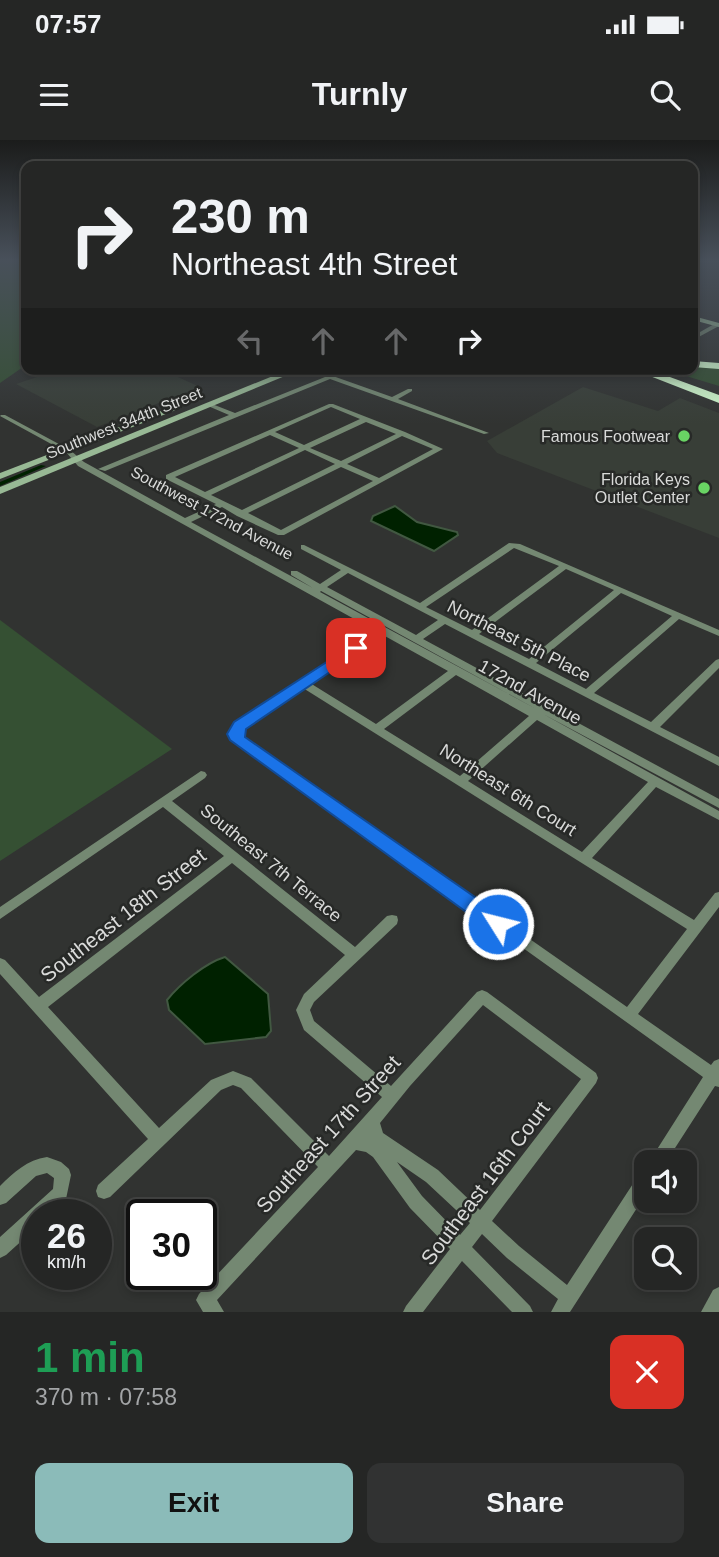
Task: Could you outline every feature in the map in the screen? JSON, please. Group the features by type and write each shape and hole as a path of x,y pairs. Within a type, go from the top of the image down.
{"highway":[{"path":"698,364 719,366"},
{"path":"654,375 719,399"},
{"path":"661,375 719,390"},
{"path":"674,375 719,390"}],"main road":[{"path":"698,319 719,324"},
{"name":"Southwest 344th Street","path":"0,476 261,375"},
{"name":"Southwest 344th Street","path":"0,491 283,375"}],"street":[{"path":"698,335 719,324"},
{"path":"102,469 327,377 337,378 486,433"},
{"path":"393,398 410,390"},
{"path":"331,405 366,419 439,449 281,533 169,477 331,405"},
{"path":"208,406 232,416"},
{"name":"Southwest 172nd Avenue","path":"3,416 189,520"},
{"path":"204,495 366,419"},
{"path":"269,432 379,481"},
{"path":"240,514 403,433"},
{"name":"Southwest 172nd Avenue","path":"78,458 81,464 328,596"},
{"path":"189,520 222,504"},
{"path":"420,607 512,545 565,565 719,633"},
{"name":"Northeast 5th Place","path":"304,547 719,762"},
{"path":"473,634 565,565"},
{"path":"316,590 347,570"},
{"path":"529,664 620,590"},
{"name":"172nd Avenue","path":"328,596 382,631 455,671 719,804"},
{"name":"172nd Avenue","path":"328,596 416,640 719,816"},
{"path":"587,694 678,615"},
{"path":"416,640 444,620"},
{"path":"382,631 239,726 235,734 238,740 628,1016 717,1074 665,1150"},
{"path":"652,728 719,662"},
{"path":"377,729 455,671"},
{"name":"Northeast 6th Court","path":"302,684 695,928"},
{"path":"461,781 540,712"},
{"path":"0,914 201,775"},
{"path":"584,858 656,781"},
{"name":"Southeast 7th Terrace","path":"164,801 355,955"},
{"name":"Southeast 18th Street","path":"38,1006 233,856"},
{"path":"628,1016 719,897"},
{"path":"392,919 307,1000 303,1010 309,1025 392,1096"},
{"path":"0,964 158,1139"},
{"name":"Southeast 16th Court","path":"412,1312 591,1078 482,996"},
{"name":"Southeast 17th Street","path":"210,1306 328,1166 353,1142 482,996"},
{"path":"104,1191 216,1085 233,1078 246,1083 328,1166"},
{"path":"372,1121 379,1140 445,1187 564,1305 634,1198"},
{"path":"353,1142 374,1147 402,1185 524,1312"},
{"path":"0,1197 38,1164 48,1163 57,1167 63,1175 60,1193 54,1199"},
{"path":"402,1185 408,1169 420,1167"},
{"path":"0,1249 21,1230"},
{"path":"710,1312 719,1296"}],"shaded area":[{"path":"0,315 21,315 21,368 0,383"},
{"path":"698,365 719,367 719,386 683,375 698,375"},
{"path":"43,375 173,375 200,387 97,427 16,384"},
{"path":"583,387 658,411 680,398 719,413 719,538 497,453 487,441"},
{"path":"395,506 417,522 457,532 458,535 434,551 371,521 373,516"},
{"path":"0,620 172,749 0,861"},
{"path":"225,957 268,994 271,1031 266,1037 205,1044 169,1010 167,1000 179,987 201,969"}],"waterway":[{"path":"0,484 43,466"}],"place":[{"name":"Famous Footwear","path":"684,436"},
{"name":"Florida Keys Outlet Center","path":"704,488"}],"route":[{"path":"356,648 239,726 235,734 238,740 498,924"}]}
